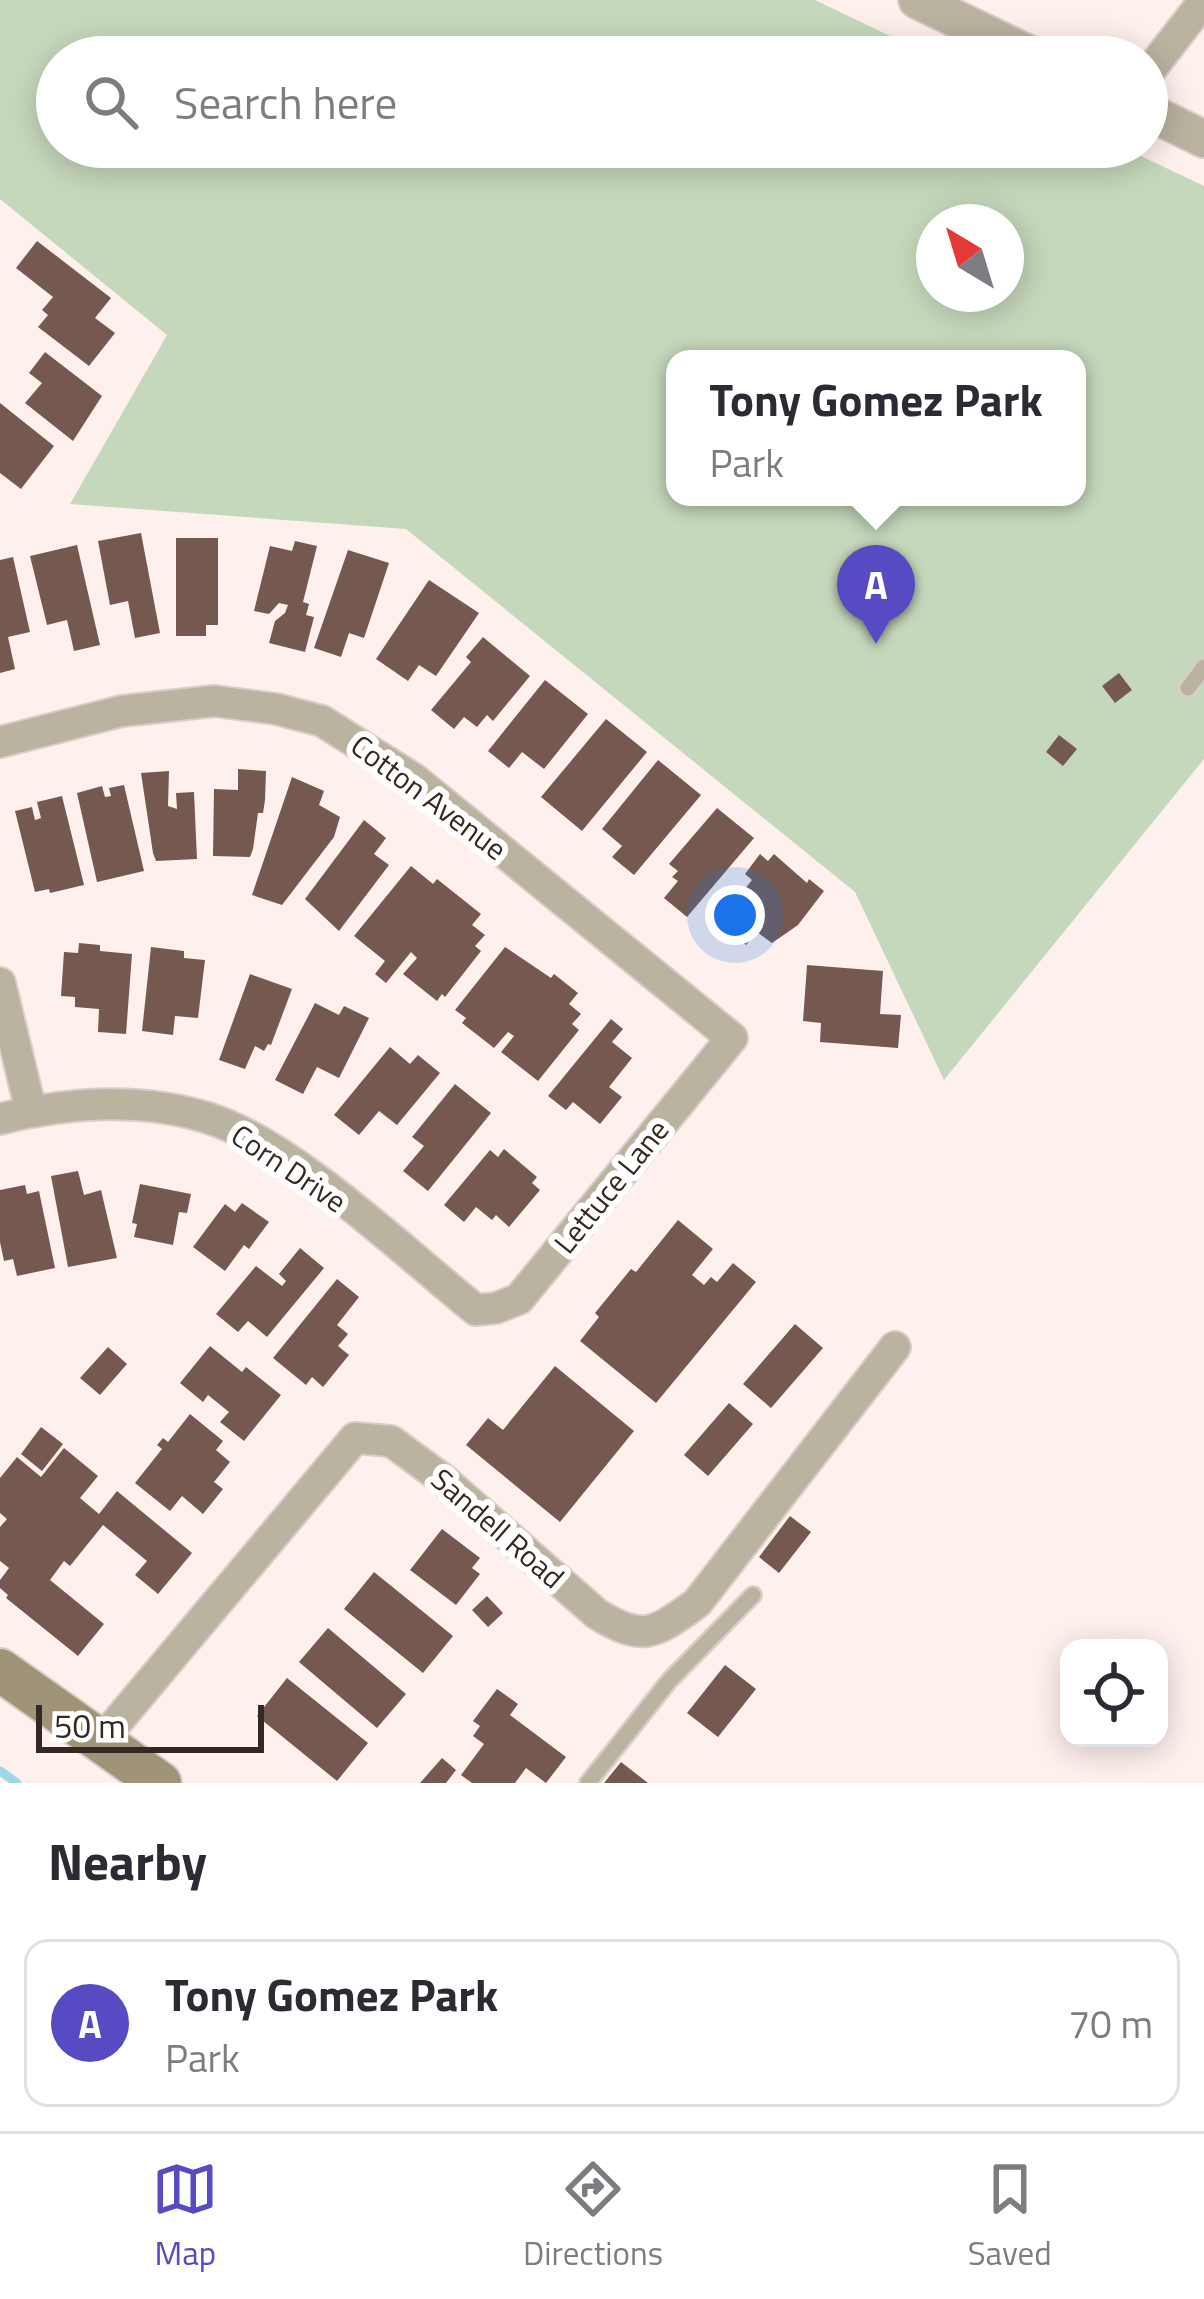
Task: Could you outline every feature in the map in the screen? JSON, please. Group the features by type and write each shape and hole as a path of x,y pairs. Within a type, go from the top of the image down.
{"main road":[{"path":"0,1670 160,1783"}],"street":[{"path":"916,0 991,36"},
{"path":"1168,47 1204,1"},
{"path":"1168,121 1204,139"},
{"name":"Cotton Avenue","path":"0,742 122,711 214,701 322,721 414,778 732,1038"},
{"path":"0,983 31,1111"},
{"name":"Lettuce Lane","path":"476,1310 519,1299 732,1038"},
{"name":"Corn Drive","path":"0,1119 31,1111 145,1105 209,1118 236,1129 311,1176 476,1310"},
{"name":"Sandell Road","path":"101,1741 355,1438 391,1441 444,1480 597,1614 625,1631 657,1632 697,1603 896,1347"}],"lane":[{"path":"1188,688 1204,667"},
{"path":"588,1783 669,1681 753,1595"}],"green space":[{"path":"0,0 815,0 890,36 36,36 36,168 1166,168 1204,186 1204,759 944,1080 855,892 406,529 70,504 167,335 0,199"}],"building":[{"path":"37,241 111,298 95,318 115,333 89,366 38,327 48,315 42,310 53,297 16,268"},
{"path":"45,352 102,396 73,441 25,403 42,383 29,373"},
{"path":"0,403 54,446 21,489 0,473"},
{"path":"141,533 160,633 135,638 128,601 110,605 98,541"},
{"path":"176,538 218,538 218,625 206,625 206,636 176,636"},
{"path":"295,541 317,546 303,602 309,604 306,615 314,617 305,652 269,643 275,621 288,605 279,603 269,614 254,611 270,546 292,551"},
{"path":"77,545 100,645 74,651 67,620 47,625 30,556"},
{"path":"348,550 389,563 364,638 349,633 341,657 314,648"},
{"path":"13,557 30,632 8,637 15,669 0,673 0,560"},
{"path":"429,580 479,613 436,676 419,665 408,681 376,659"},
{"path":"483,637 530,676 493,721 487,715 477,727 464,717 454,729 431,710 471,662 466,657"},
{"path":"1119,673 1132,690 1115,703 1102,686"},
{"path":"545,680 588,714 544,769 522,752 509,768 488,751"},
{"path":"606,719 647,752 582,831 541,797"},
{"path":"1059,735 1077,749 1063,766 1046,752"},
{"path":"658,760 701,795 634,875 612,857 622,846 602,829"},
{"path":"238,769 266,771 263,813 258,813 253,849 250,857 213,856 214,789 238,790"},
{"path":"169,771 168,806 177,809 176,793 194,792 197,859 156,861 153,853 141,773"},
{"path":"292,777 324,791 319,805 340,817 334,837 282,905 252,895"},
{"path":"124,785 144,871 97,882 77,793 102,786 105,797 111,796 109,788"},
{"path":"62,796 84,885 35,892 15,811 32,807 35,820 41,818 37,802"},
{"path":"717,808 754,838 687,917 664,898 678,881 672,877 678,871 669,864"},
{"path":"364,820 386,838 374,854 389,865 339,931 305,899"},
{"path":"760,854 768,861 774,854 807,883 809,879 824,891 798,925 772,943 757,932 746,945 718,923 752,880 745,874"},
{"path":"411,866 433,884 437,879 481,914 472,925 485,935 475,946 481,951 437,1001 403,974 417,958 411,952 386,983 375,974 385,961 354,936"},
{"path":"79,943 132,954 126,1034 98,1032 99,1009 75,1007 75,997 61,996 64,952 78,953"},
{"path":"151,947 184,951 184,958 205,960 198,1018 175,1016 173,1035 142,1031"},
{"path":"505,947 578,993 569,1004 581,1014 572,1024 579,1030 538,1081 501,1052 514,1036 508,1032 494,1048 462,1023 466,1018 455,1010"},
{"path":"807,965 883,971 880,1014 901,1015 898,1048 820,1042 821,1023 803,1021"},
{"path":"250,974 292,989 271,1045 264,1051 255,1046 245,1069 219,1060"},
{"path":"315,1003 339,1015 344,1006 369,1018 339,1078 317,1067 303,1094 275,1080"},
{"path":"611,1019 623,1029 612,1042 632,1058 609,1087 622,1097 600,1124 573,1102 566,1110 548,1096"},
{"path":"390,1047 410,1064 418,1055 440,1073 397,1125 379,1111 359,1135 334,1115"},
{"path":"455,1084 491,1113 428,1191 403,1171 424,1146 412,1137"},
{"path":"504,1149 537,1177 532,1183 540,1190 509,1227 476,1207 464,1222 444,1205 490,1150 498,1157"},
{"path":"78,1171 84,1195 101,1190 117,1258 68,1267 51,1176"},
{"path":"140,1184 191,1194 187,1213 179,1212 173,1245 134,1237"},
{"path":"25,1185 27,1194 39,1191 55,1268 17,1276 13,1259 4,1261 0,1242 0,1190"},
{"path":"242,1203 269,1222 225,1271 193,1247 225,1204 235,1212"},
{"path":"678,1220 713,1249 692,1275 704,1285 711,1277 717,1282 733,1263 756,1282 656,1403 580,1341 599,1317 595,1313"},
{"path":"300,1248 324,1268 267,1337 248,1321 238,1332 216,1314 256,1266 282,1286 286,1281 279,1274"},
{"path":"337,1279 359,1297 337,1325 348,1334 338,1346 349,1355 323,1387 312,1377 306,1385 273,1358"},
{"path":"795,1324 823,1348 771,1408 743,1384"},
{"path":"210,1346 281,1395 244,1441 220,1422 229,1412 208,1395 203,1402 180,1383"},
{"path":"108,1347 127,1364 100,1395 80,1378"},
{"path":"555,1366 634,1431 560,1522 466,1445 488,1418 503,1430"},
{"path":"729,1403 753,1424 708,1476 684,1455"},
{"path":"190,1414 223,1441 216,1450 230,1462 214,1482 223,1489 203,1514 182,1496 170,1511 135,1483 162,1449 157,1445 163,1438 168,1442"},
{"path":"41,1427 63,1444 42,1471 21,1454"},
{"path":"64,1448 98,1476 80,1498 99,1514 117,1491 192,1553 158,1594 135,1575 147,1561 103,1525 70,1566 64,1561 50,1580 104,1624 78,1656 0,1588 9,1568 0,1561 0,1527 7,1519 0,1513 0,1478 17,1457 41,1477"},
{"path":"790,1516 811,1532 779,1573 759,1557"},
{"path":"442,1529 480,1558 472,1568 480,1574 456,1605 410,1570"},
{"path":"374,1572 453,1636 423,1673 344,1609"},
{"path":"487,1596 503,1613 488,1627 472,1610"},
{"path":"328,1628 406,1694 377,1728 299,1662"},
{"path":"725,1665 756,1689 718,1737 687,1713"},
{"path":"287,1678 368,1743 337,1781 257,1716"},
{"path":"497,1689 518,1704 510,1715 566,1757 546,1783 526,1768 515,1783 472,1783 461,1775 484,1744 473,1736 480,1726 473,1721"},
{"path":"442,1758 456,1770 446,1783 420,1783"},
{"path":"621,1762 648,1783 604,1783"}],"waterway":[{"path":"0,1771 17,1783"}],"place":[{"name":"Tony Gomez Park","path":"876,644"}]}
